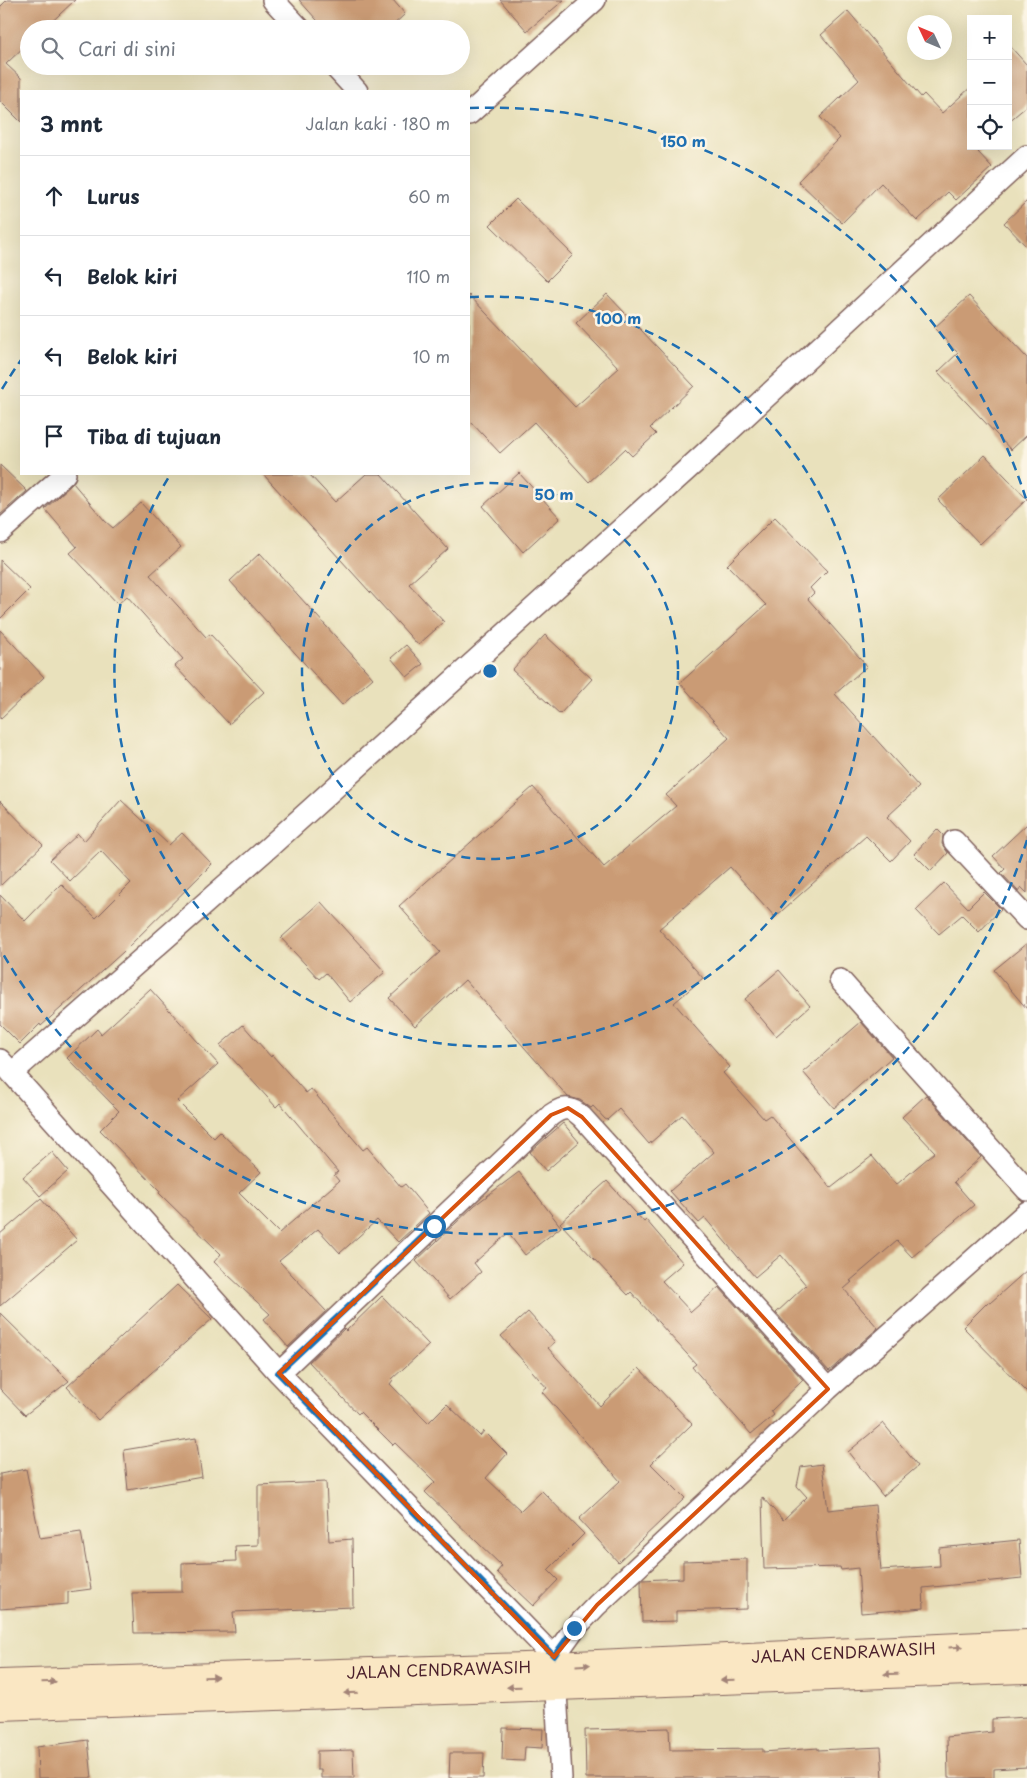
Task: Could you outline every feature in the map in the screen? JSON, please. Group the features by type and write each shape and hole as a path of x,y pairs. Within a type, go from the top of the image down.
{"main road":[{"name":"JALAN CENDRAWASIH","path":"0,1706 555,1669 1027,1644"},
{"name":"JALAN CENDRAWASIH","path":"0,1684 555,1669 1027,1669"}],"street":[{"path":"273,0 292,20"},
{"path":"470,113 594,0"},
{"path":"342,75 356,90"},
{"path":"555,1669 278,1373 6,1066 268,848 687,470 1027,156"},
{"path":"0,532 64,475"},
{"path":"954,841 1027,919"},
{"path":"840,980 1027,1190"},
{"path":"278,1373 551,1115 559,1110 568,1108 576,1111 582,1117 828,1389"},
{"path":"561,1778 555,1669 574,1628 597,1604 828,1389 1027,1212"}],"highlighted area":[{"path":"568,1108 582,1117 828,1389 597,1605 554,1657 279,1373 551,1115"}],"building":[{"path":"7,0 75,0 54,20 20,20 20,51 6,64 21,78 20,121 0,101 0,7"},
{"path":"299,0 393,0 405,14 399,20 317,20"},
{"path":"500,0 564,0 527,31"},
{"path":"848,11 921,97 924,94 942,113 967,91 967,150 980,150 978,152 992,167 956,200 948,192 917,221 881,183 842,223 798,181 840,138 820,117 859,80 821,35"},
{"path":"1012,48 1027,65 1027,106 1012,119"},
{"path":"516,199 573,255 547,281 490,225"},
{"path":"1027,201 1027,247 1004,223"},
{"path":"607,294 694,386 650,428 656,434 632,456 625,449 589,482 534,422 500,453 470,421 470,296 575,407 619,368 576,323"},
{"path":"969,296 1027,358 1027,435 1011,450 938,372 958,353 934,328"},
{"path":"985,455 1027,499 980,544 938,500"},
{"path":"0,465 27,491 0,515"},
{"path":"519,473 560,518 523,552 483,506"},
{"path":"264,475 310,475 335,502 365,475 382,475 448,549 409,584 444,622 418,645"},
{"path":"73,483 113,528 141,503 181,547 150,575 206,637 210,634 264,692 229,724 175,666 183,659 127,596 118,604 70,553 77,547 45,509"},
{"path":"775,517 827,571 810,588 814,593 808,599 867,666 835,694 919,787 887,817 910,841 891,861 866,836 775,917 730,867 659,929 703,978 674,1003 730,1067 723,1073 764,1119 770,1115 831,1188 872,1156 896,1185 935,1152 902,1117 926,1095 981,1157 954,1182 974,1205 912,1257 897,1241 850,1281 852,1282 844,1289 878,1328 829,1371 776,1313 806,1285 781,1255 755,1277 705,1218 699,1223 670,1191 714,1152 682,1115 649,1144 619,1109 607,1120 593,1106 591,1108 580,1100 568,1097 465,980 415,1026 389,998 440,952 399,906 533,787 604,867 676,806 666,795 729,738 680,683 766,605 727,565"},
{"path":"260,553 373,678 342,705 230,581"},
{"path":"0,560 30,589 0,619"},
{"path":"0,630 44,677 0,719"},
{"path":"545,635 592,679 560,714 512,670"},
{"path":"406,645 423,664 407,677 391,658"},
{"path":"121,800 169,845 182,833 212,864 123,952 41,1026 40,1024 20,1044 0,1024 0,895 25,921 61,884 96,918 131,883 101,851 70,881 50,860 78,834 84,841"},
{"path":"0,801 43,845 0,886"},
{"path":"1027,824 1027,893 1021,887 1018,891 1001,873 1005,869 993,856"},
{"path":"937,829 943,835 942,844 948,853 931,871 914,854"},
{"path":"944,883 968,908 984,892 1001,909 979,932 962,915 939,934 916,910"},
{"path":"321,902 385,972 350,1002 326,973 319,979 281,938"},
{"path":"1027,943 1027,1009 994,970"},
{"path":"779,970 810,1006 776,1036 745,999"},
{"path":"150,989 218,1064 177,1101 214,1138 220,1132 261,1172 239,1193 279,1233 339,1181 334,1175 338,1172 280,1103 276,1107 220,1045 243,1025 306,1093 311,1089 363,1150 367,1147 401,1187 405,1184 429,1213 398,1242 377,1220 340,1253 318,1229 279,1261 326,1311 288,1347 264,1319 270,1314 214,1262 221,1254 159,1193 160,1191 100,1130 119,1111 67,1058 97,1029 101,1034"},
{"path":"861,1022 892,1057 834,1108 803,1072"},
{"path":"563,1123 579,1142 546,1171 530,1152"},
{"path":"52,1152 68,1171 40,1196 23,1177"},
{"path":"519,1172 561,1227 525,1255 508,1233 474,1263 481,1272 450,1299 416,1261 475,1205"},
{"path":"607,1181 644,1222 646,1220 683,1263 662,1281 691,1312 719,1287 803,1380 771,1411 774,1415 751,1434 692,1367 696,1364 631,1292 628,1295 560,1223"},
{"path":"41,1199 77,1240 0,1306 0,1234"},
{"path":"1027,1270 1027,1392 963,1327 988,1302 990,1303"},
{"path":"177,1285 212,1319 98,1420 67,1387"},
{"path":"382,1296 429,1345 392,1379 390,1384 428,1423 447,1404 480,1436 484,1431 507,1454 486,1478 521,1511 542,1491 584,1534 548,1570 558,1580 533,1606 497,1572 502,1566 425,1492 435,1482 395,1443 393,1445 360,1412 358,1414 309,1362 344,1329 346,1331"},
{"path":"528,1312 555,1342 548,1348 600,1406 639,1368 692,1424 651,1464 685,1498 618,1562 579,1519 620,1481 542,1392 547,1388 501,1336"},
{"path":"0,1313 69,1381 25,1415 0,1389"},
{"path":"883,1423 918,1466 883,1496 848,1452"},
{"path":"196,1438 202,1477 128,1490 124,1450"},
{"path":"822,1464 828,1510 875,1505 881,1570 940,1566 939,1548 1019,1540 1022,1578 923,1588 924,1608 861,1613 858,1568 841,1570 840,1567 764,1569 762,1497 783,1520 807,1497 797,1486 801,1467"},
{"path":"26,1469 40,1538 81,1532 91,1589 68,1592 68,1604 0,1609 0,1474"},
{"path":"326,1482 329,1541 352,1539 353,1607 233,1612 235,1632 134,1633 132,1593 182,1592 182,1563 236,1561 235,1546 258,1545 258,1485"},
{"path":"747,1559 747,1609 676,1611 676,1621 642,1622 642,1580 683,1578 683,1561"},
{"path":"1027,1717 1027,1767 994,1769 994,1778 948,1778 947,1737 992,1732 992,1719"},
{"path":"503,1728 543,1729 542,1748 525,1747 524,1761 502,1760"},
{"path":"669,1728 670,1750 763,1749 763,1752 818,1748 818,1750 881,1747 883,1778 586,1778 585,1730"},
{"path":"88,1740 92,1778 38,1778 37,1747"},
{"path":"353,1750 354,1778 321,1778 321,1770 317,1770 317,1751"},
{"path":"450,1753 484,1753 483,1778 449,1778"}],"route":[{"path":"434,1226 278,1373 554,1656 574,1628"}]}
